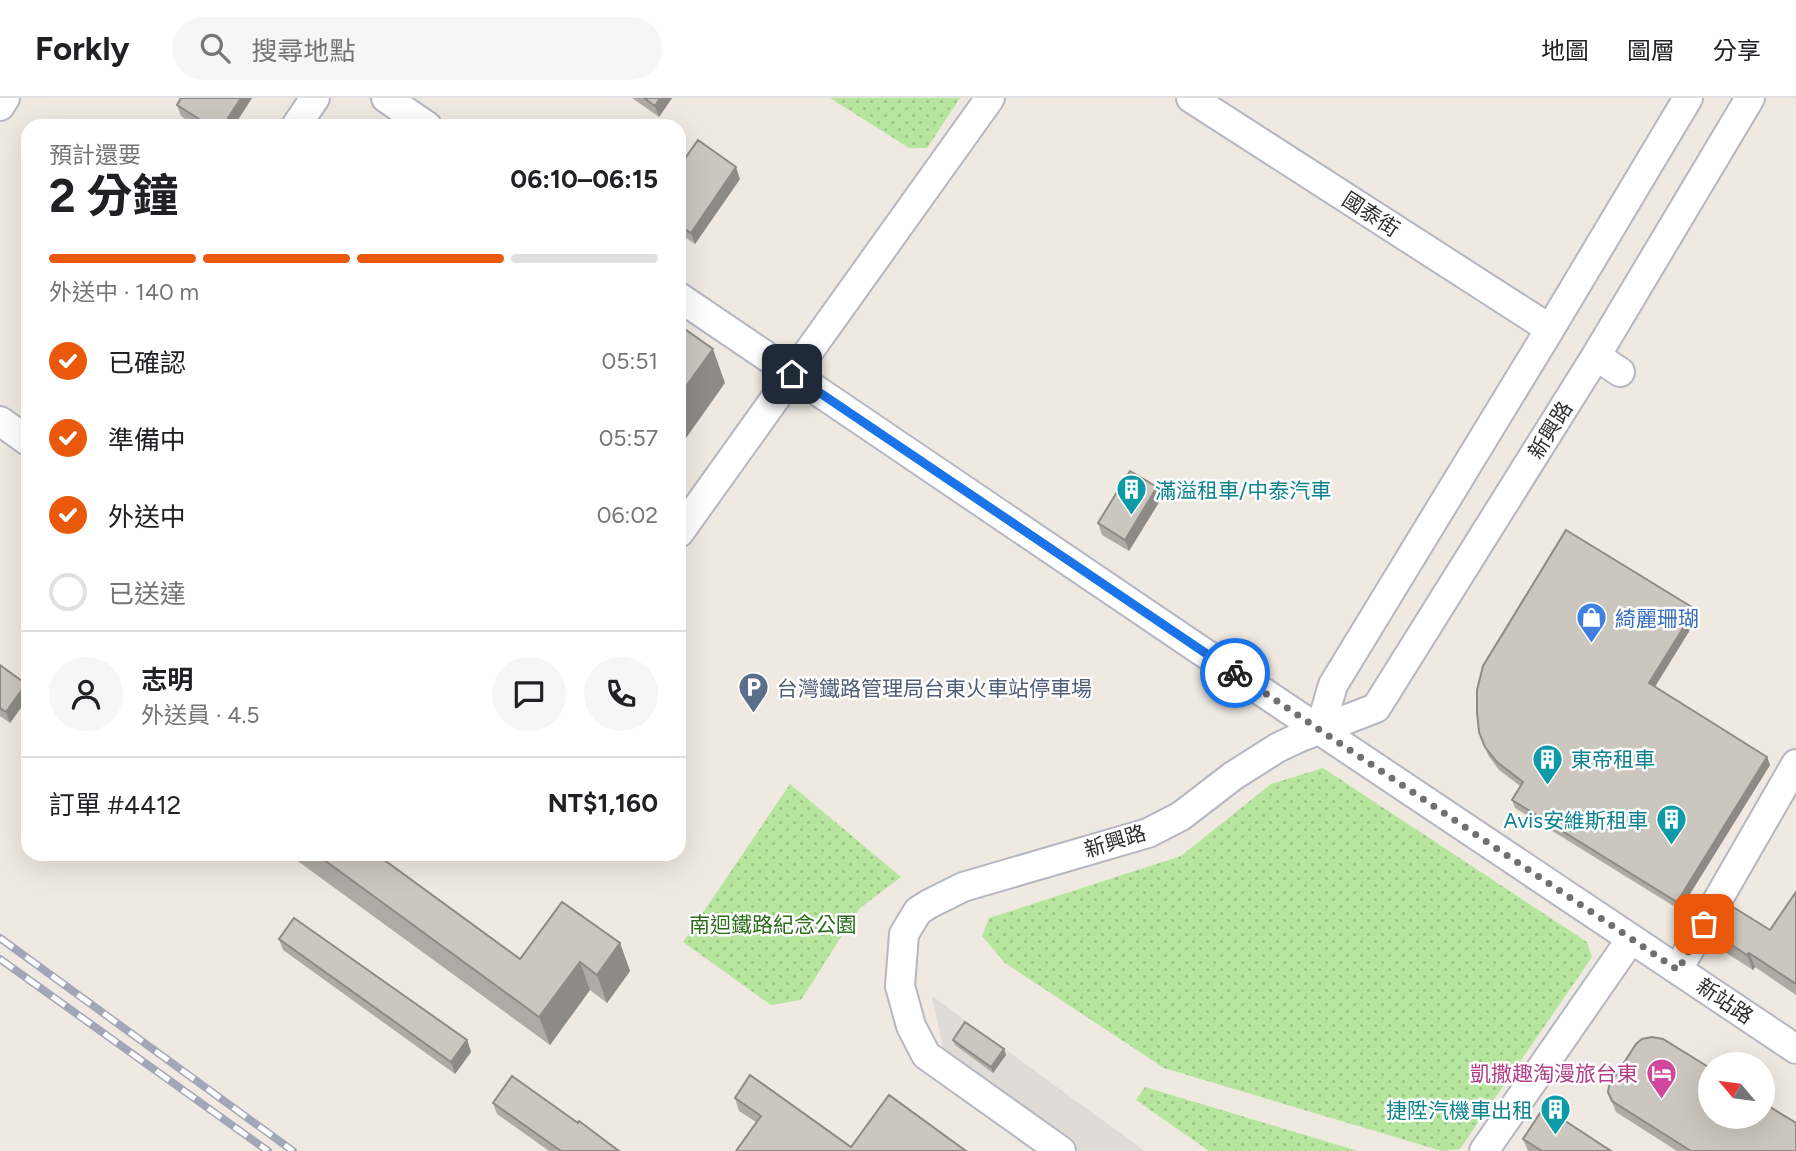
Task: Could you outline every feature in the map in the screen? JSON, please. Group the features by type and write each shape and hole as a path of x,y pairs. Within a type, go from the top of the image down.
{"street":[{"path":"0,106 5,98"},
{"path":"301,119 316,98"},
{"path":"386,98 417,119"},
{"path":"686,523 990,98"},
{"name":"國泰街","path":"1191,98 1550,329"},
{"path":"1320,729 1333,685 1688,98"},
{"name":"新興路","path":"1061,1151 926,1055 911,1026 900,986 904,934 918,911 963,887 1147,833 1181,816 1233,776 1277,748 1376,708 1595,356 1750,98"},
{"name":"新站路","path":"686,303 1796,1049"},
{"path":"1595,356 1620,372"},
{"path":"0,421 21,436"},
{"path":"1678,970 1796,764"},
{"path":"1484,1151 1631,939"}],"green space":[{"path":"830,98 960,98 927,148 909,148"},
{"path":"1323,768 1587,942 1592,957 1460,1149 1442,1151 1164,1068 1005,963 982,936 989,918 1181,856 1271,784"},
{"name":"南迴鐵路紀念公園","path":"790,784 901,877 859,909 801,1000 771,1005 683,942"},
{"path":"1145,1087 1358,1151 1209,1151 1136,1100"}],"shaded area":[{"path":"932,996 1145,1151 1075,1151 945,1057"}],"building":[{"path":"181,98 241,98 228,119 199,119 177,105"},
{"path":"644,98 660,98 655,106"},
{"path":"698,140 736,167 691,233 686,230 686,157"},
{"path":"686,330 713,349 686,386"},
{"name":"滿溢租車/中泰汽車","path":"1130,471 1157,487 1125,540 1098,523"},
{"path":"1566,530 1695,609 1649,683 1767,757 1677,902 1512,800 1523,782 1497,762 1485,747 1479,732 1477,690 1483,666"},
{"path":"0,665 21,680 21,691 6,712 0,708"},
{"path":"326,861 386,861 520,959 562,902 620,943 597,975 580,962 539,1017"},
{"path":"1796,892 1796,984 1715,934 1716,915 1725,902 1770,930"},
{"path":"294,918 467,1040 451,1062 279,939"},
{"path":"965,1022 1004,1049 991,1067 953,1040"},
{"name":"凱撒趣淘漫旅台東","path":"1642,1039 1663,1039 1698,1061 1698,1129 1775,1129 1775,1110 1796,1123 1796,1151 1691,1151 1612,1101 1608,1092 1609,1086"},
{"path":"750,1075 851,1147 889,1095 966,1151 736,1151 761,1116 735,1098"},
{"path":"512,1076 619,1151 561,1151 493,1103"},
{"path":"1544,1107 1611,1151 1542,1151 1523,1139"}],"railway":[{"path":"0,938 293,1151"},
{"path":"0,959 268,1151"}],"way so far":[{"path":"1235,673 1678,970 1704,924"}],"place":[{"name":"滿溢租車/中泰汽車","path":"1132,517"},
{"name":"綺麗珊瑚","path":"1592,645"},
{"name":"台灣鐵路管理局台東火車站停車場","path":"754,715"},
{"name":"東帝租車","path":"1548,786"},
{"name":"Avis安維斯租車","path":"1671,847"},
{"name":"凱撒趣淘漫旅台東","path":"1661,1100"},
{"name":"捷陞汽機車出租","path":"1556,1137"}],"route":[{"path":"792,374 1235,673"}]}
